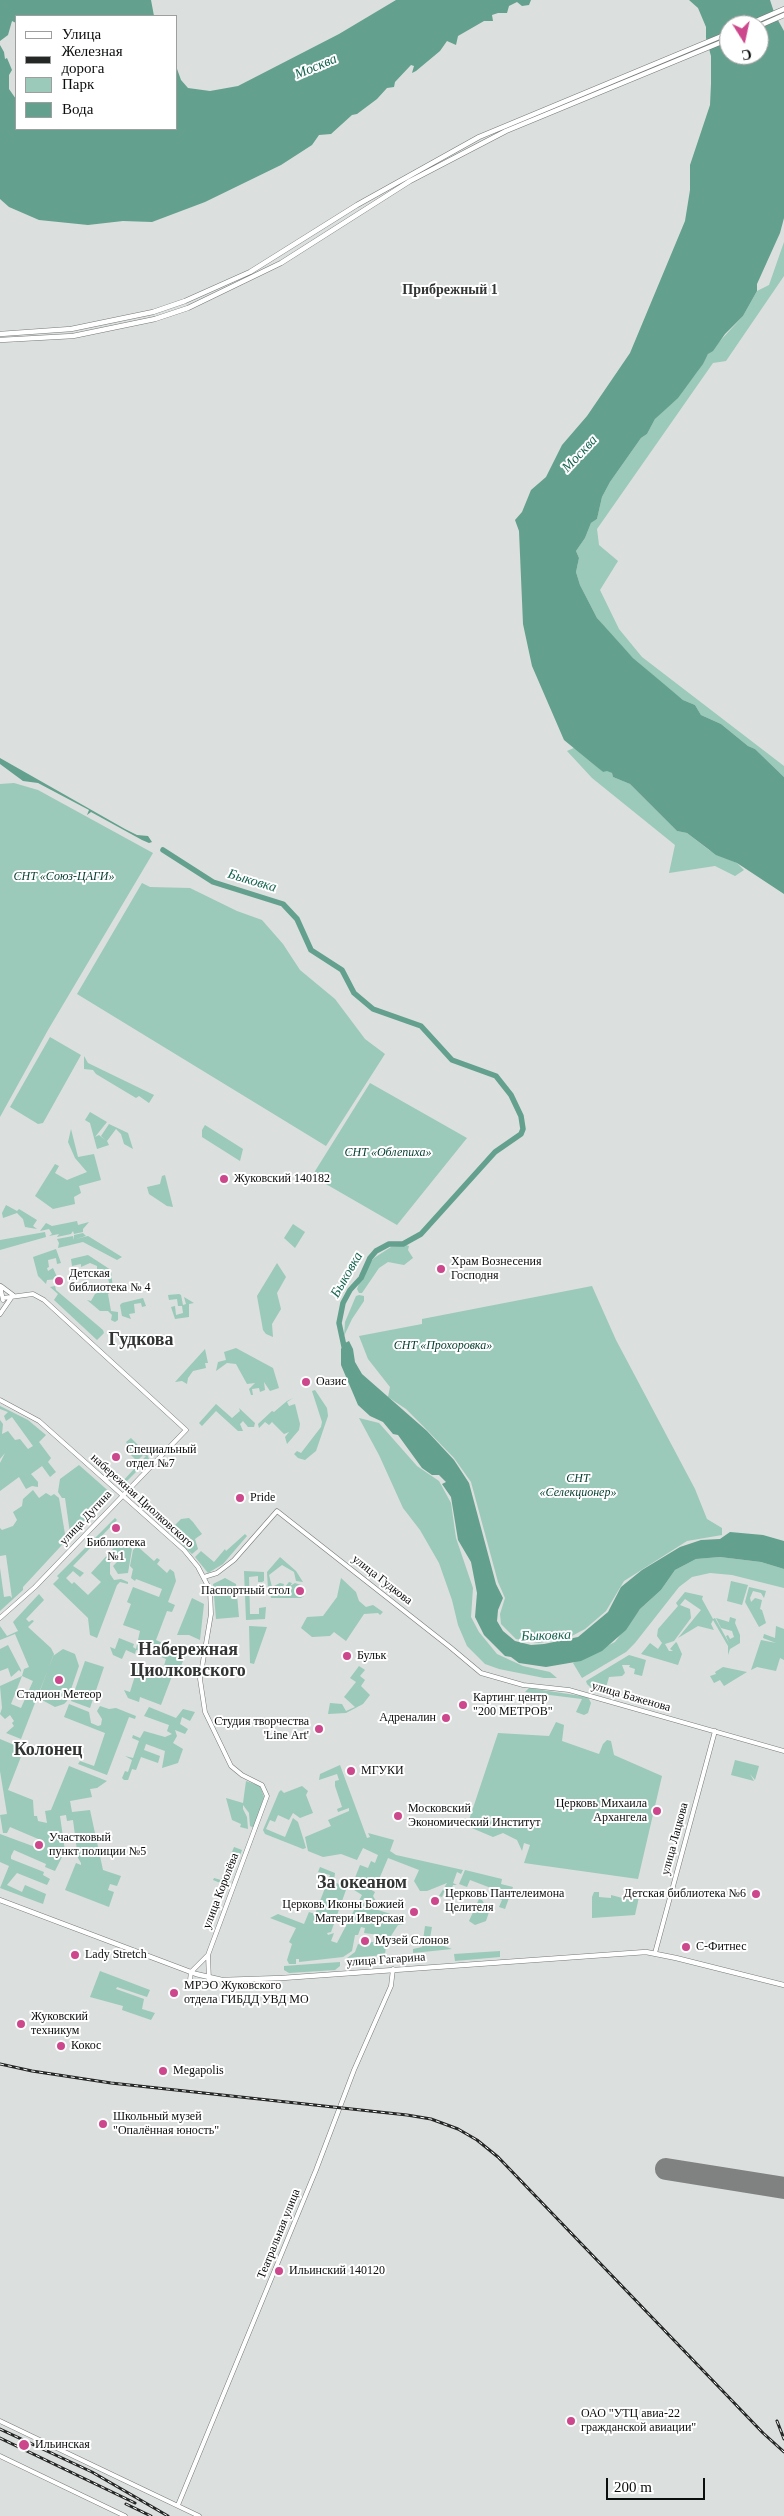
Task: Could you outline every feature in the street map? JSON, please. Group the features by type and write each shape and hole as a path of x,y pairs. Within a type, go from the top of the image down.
{"main road":[{"path":"769,16 784,9"},
{"path":"769,22 784,15"},
{"path":"0,334 80,328 153,312 185,301 243,276 277,257 357,205 454,150 504,126 719,37"},
{"path":"0,340 72,336 155,318 188,308 281,263 410,181 457,155 589,92 719,43"},
{"name":"улица Гагарина","path":"0,1900 210,1978 241,1981 627,1953 654,1953 784,1985"}],"street":[{"path":"0,1285 8,1293 15,1296"},
{"path":"0,1285 3,1298 1,1312"},
{"name":"улица Дугина","path":"0,1618 35,1587 186,1430 44,1300 33,1294 15,1296"},
{"path":"3,1298 15,1296"},
{"path":"1,1312 7,1302 15,1296"},
{"name":"набережная Циолковского","path":"0,1400 39,1421 187,1553 204,1577 210,1590 212,1606 200,1676 202,1700 210,1725 229,1763 238,1772 262,1785 266,1792 265,1805 253,1834"},
{"name":"улица Гудкова","path":"204,1577 217,1573 234,1560 277,1511 450,1646 473,1668"},
{"name":"улица Баженова","path":"473,1668 490,1678 569,1690 784,1751"},
{"name":"улица Лацкова","path":"654,1953 715,1731"},
{"name":"улица Королёва","path":"208,1955 253,1834"},
{"path":"208,1955 210,1978 206,1984 198,1986 190,1980 190,1972 208,1955"},
{"path":"196,1966 202,1965 208,1969"},
{"name":"Театральная улица","path":"178,2505 316,2170 354,2070 391,1986 392,1969"},
{"path":"0,2421 199,2516"},
{"path":"0,2456 125,2516"}],"green space":[{"path":"784,242 784,276 726,361 713,363 597,529 599,545 618,561 600,590 619,629 642,657 784,766 784,777 755,749 748,746 721,724 701,715 695,705 683,700 657,679 608,632 597,618 580,585 576,572 579,558 576,551 585,538 591,523 597,519 602,497 610,482 641,438 647,434 655,419 682,391 708,354 743,316 757,291 769,285"},
{"path":"576,747 603,772 607,770 612,773 613,777 630,784 677,831 687,833 709,850 737,863 744,870 735,876 715,866 669,873 675,845 592,778 567,751"},
{"name":"СНТ «Союз-ЦАГИ»","path":"14,783 38,790 153,853 48,1030 0,1117 0,784"},
{"path":"142,883 150,887 190,888 237,911 262,920 283,944 300,970 335,999 365,1039 385,1054 326,1146 77,994"},
{"path":"50,1037 81,1055 43,1123 38,1124 10,1107"},
{"path":"84,1056 88,1063 154,1095 149,1103 139,1096 136,1098 96,1074 93,1070 84,1069"},
{"name":"СНТ «Облепиха»","path":"370,1083 467,1138 397,1225 312,1176"},
{"path":"90,1112 107,1122 95,1137 99,1135 105,1140 101,1136 109,1124 128,1133 133,1149 124,1144 121,1134 116,1129 107,1141 109,1145 97,1149 90,1123 85,1120"},
{"path":"205,1125 243,1149 240,1161 202,1137 202,1130"},
{"path":"71,1129 78,1157 94,1154 101,1180 79,1186 81,1193 74,1197 75,1204 53,1209 35,1196 55,1164 59,1166 55,1173 67,1180 87,1172 75,1158 68,1142"},
{"path":"165,1175 173,1207 167,1206 149,1194 147,1187 160,1184 162,1176"},
{"path":"6,1205 17,1211 19,1209 37,1220 33,1226 37,1229 25,1227 23,1219 17,1213 3,1218 2,1213"},
{"path":"77,1221 78,1225 89,1222 83,1229 83,1232 74,1234 73,1231 71,1234 57,1237 59,1234 49,1236 52,1234 49,1229 40,1231 46,1223 52,1226"},
{"path":"293,1224 305,1232 295,1248 284,1238"},
{"path":"45,1232 46,1237 0,1250 0,1240"},
{"path":"83,1233 86,1236 76,1239 88,1236 122,1257 117,1260 83,1242 58,1248 59,1243 57,1239 73,1236 74,1240 74,1235"},
{"path":"409,1246 408,1250 413,1258 404,1265 388,1262 379,1268 362,1293 359,1293 357,1289 360,1281 367,1266 374,1258 391,1247"},
{"path":"56,1249 61,1263 57,1264 56,1258 48,1260 49,1267 47,1268 48,1271 53,1268 58,1279 47,1280 46,1284 38,1276 33,1257"},
{"path":"88,1255 111,1270 113,1290 108,1294 111,1311 118,1312 118,1320 115,1322 111,1320 112,1315 108,1311 100,1311 87,1300 91,1301 95,1294 110,1287 107,1273 97,1269 97,1266 90,1263 81,1267 81,1264 72,1266 71,1259"},
{"path":"277,1263 286,1277 277,1293 281,1309 272,1324 273,1337 266,1334 263,1330 257,1296"},
{"path":"55,1286 56,1290 103,1330 104,1333 97,1340 54,1300 58,1294 50,1287"},
{"name":"СНТ «Селекционер»","path":"592,1286 616,1340 695,1489 707,1519 722,1528 722,1535 687,1541 624,1581 606,1611 585,1629 568,1638 539,1643 516,1639 501,1624 500,1614 505,1598 498,1582 471,1482 454,1458 424,1427 406,1409 388,1397 390,1387 368,1359 359,1336 422,1324 422,1319"},
{"path":"168,1295 181,1295 183,1305 186,1304 184,1297 194,1303 189,1304 189,1317 175,1319 171,1307 175,1306 176,1315 183,1313 182,1306 178,1306 177,1299 169,1300"},
{"path":"356,1296 364,1296 364,1301 344,1336 345,1322"},
{"path":"143,1298 146,1306 142,1307 141,1303 134,1304 135,1313 129,1314 131,1319 122,1316 120,1305 122,1303"},
{"path":"236,1348 273,1368 279,1388 270,1391 264,1382 265,1390 260,1392 259,1388 252,1389 253,1395 251,1395 249,1389 255,1383 247,1384 236,1364 227,1363 216,1371 218,1362 226,1360 224,1352"},
{"path":"205,1349 208,1363 205,1363 206,1368 193,1371 188,1378 187,1384 182,1381 175,1382"},
{"path":"315,1390 327,1408 328,1416 316,1451 305,1460 298,1458 294,1454 297,1451 301,1453 321,1427 322,1422 312,1391"},
{"path":"293,1398 287,1402 289,1406 295,1404 300,1424 299,1430 287,1444 285,1437 289,1432 284,1434 272,1422 269,1425 265,1422 259,1428 258,1424 272,1411 274,1412 287,1401"},
{"path":"216,1404 232,1418 240,1411 239,1408 255,1423 254,1427 248,1427 243,1421 240,1424 243,1431 238,1431 216,1411 202,1426 199,1423"},
{"path":"0,1406 28,1420 46,1435 39,1442 51,1458 48,1462 56,1472 50,1477 42,1466 31,1474 38,1482 38,1487 32,1486 26,1489 19,1477 0,1491 0,1463 5,1453 0,1459 0,1420 3,1424 2,1434 8,1431 15,1440 20,1439 28,1449 33,1446 12,1417 6,1421 4,1416 8,1412 0,1409"},
{"path":"359,1418 379,1423 417,1466 439,1481 451,1503 456,1538 473,1588 471,1617 479,1632 497,1654 523,1666 550,1672 557,1678 544,1678 499,1669 485,1664 467,1646 458,1625 452,1600 439,1563 420,1530 403,1508 379,1455"},
{"path":"131,1438 147,1454 149,1459 121,1487 115,1483 117,1478 122,1482 146,1456 143,1455 137,1461 127,1451 128,1445 126,1442"},
{"path":"79,1465 113,1495 88,1520 85,1520 23,1587 23,1590 0,1611 0,1568 4,1597 10,1596 12,1598 6,1555 0,1556 0,1528 2,1530 13,1526 17,1520 13,1512 22,1506 23,1499 33,1490 39,1498 46,1493 51,1496 54,1494 59,1498 65,1534 70,1533 65,1498 62,1498 58,1492 60,1479"},
{"path":"115,1518 117,1520 73,1566 84,1573 80,1577 73,1571 66,1578 72,1584 74,1582 88,1595 101,1582 91,1573 121,1540 132,1549 128,1573 118,1574 113,1566 118,1561 115,1558 110,1563 110,1574 114,1580 121,1579 128,1582 128,1584 120,1582 117,1585 97,1638 90,1635 88,1618 53,1584 59,1578 57,1576"},
{"path":"164,1518 173,1527 181,1519 189,1518 202,1534 195,1539 198,1549 192,1554 169,1532 172,1528 167,1530 169,1526 162,1520"},
{"path":"245,1534 247,1536 223,1564 208,1573 195,1557 201,1551 214,1562 225,1549 226,1551"},
{"path":"137,1546 154,1561 157,1558 160,1560 157,1564 167,1573 170,1569 174,1572 176,1581 168,1602 175,1605 172,1612 167,1611 156,1640 186,1654 177,1675 163,1669 166,1659 141,1649 140,1651 136,1650 135,1654 126,1650 122,1659 113,1655 110,1647 115,1649 119,1638 134,1644 133,1647 136,1649 140,1631 123,1625 131,1604 127,1602 133,1587 159,1597 162,1589 131,1578 133,1569 130,1566 133,1550"},
{"path":"280,1557 296,1571 303,1582 296,1581 294,1572 282,1565 269,1575 272,1587 280,1583 284,1584 283,1587 285,1587 289,1582 292,1583 290,1586 295,1583 301,1585 304,1596 301,1598 271,1598 270,1590 268,1590 267,1572"},
{"path":"720,1557 761,1562 784,1569 784,1588 732,1575 710,1573 692,1577 679,1587 626,1652 582,1678 573,1663 615,1642 640,1609 661,1590 675,1570 696,1559"},
{"path":"244,1571 264,1572 264,1581 262,1582 258,1582 258,1576 249,1577 250,1614 259,1614 259,1608 266,1607 265,1619 246,1620"},
{"path":"225,1578 236,1584 239,1617 216,1619 213,1584"},
{"path":"341,1578 356,1592 359,1601 366,1607 373,1605 383,1612 380,1615 378,1613 364,1614 346,1641 334,1632 330,1636 312,1637 301,1628 307,1617 323,1616 337,1597"},
{"path":"731,1581 748,1585 742,1605 727,1601"},
{"path":"749,1587 766,1591 764,1598 761,1593 753,1591 750,1598 751,1602 755,1598 762,1600 760,1609 766,1623 759,1627 745,1602"},
{"path":"685,1592 703,1596 702,1599 713,1619 715,1618 729,1643 726,1636 728,1635 730,1639 734,1637 732,1631 721,1628 716,1618 729,1622 730,1617 736,1619 735,1623 740,1635 740,1643 730,1649 728,1655 728,1646 713,1620 711,1624 714,1630 698,1626 678,1638 701,1610 685,1599 680,1605 690,1609 691,1618 674,1641 665,1644 669,1651 673,1651 670,1649 677,1643 682,1654 678,1665 641,1654 650,1643 658,1649 662,1643 657,1636 658,1629 678,1606 676,1603"},
{"path":"39,1594 44,1600 26,1619 29,1622 34,1621 28,1627 51,1648 54,1654 21,1739 6,1733 14,1726 12,1723 14,1721 10,1715 5,1719 0,1714 2,1708 0,1686 22,1676 24,1669 29,1667 15,1634 0,1640 0,1626 7,1636 18,1631 13,1622","holes":["22,1676 33,1681 21,1708 11,1704"]},
{"path":"192,1598 204,1604 200,1640 189,1635 177,1635"},
{"path":"249,1626 267,1627 254,1664 250,1663"},
{"path":"776,1626 784,1629 784,1660 780,1658 776,1671 757,1667 751,1670 761,1640 776,1643 763,1638 764,1634 775,1638"},
{"path":"8,1645 21,1670 21,1672 19,1670 11,1677 8,1668 0,1671 0,1649"},
{"name":"Стадион Метеор","path":"63,1649 75,1654 79,1666 67,1701 55,1707 42,1700 40,1691 53,1656"},
{"path":"629,1655 646,1660 642,1676 634,1674 635,1669 629,1667 630,1665 622,1665 625,1673 622,1676 609,1677 605,1691 591,1688 587,1684 586,1681"},
{"path":"85,1661 104,1667 90,1708 71,1701"},
{"path":"139,1663 172,1676 161,1705 140,1697 139,1702 128,1698 124,1690 130,1692"},
{"path":"359,1666 365,1670 360,1676 365,1680 361,1686 370,1695 363,1704 346,1713 328,1714 330,1703 342,1704 346,1711 355,1707 344,1697 356,1682 350,1678"},
{"path":"723,1667 747,1672 724,1686 720,1680 714,1683 710,1676 716,1674 715,1672"},
{"path":"529,1688 588,1697 591,1703 588,1713 584,1715 576,1712 582,1699 525,1692"},
{"path":"69,1704 89,1712 91,1723 98,1726 101,1725 102,1719 97,1711 100,1706 109,1709 116,1708 136,1716 135,1719 129,1717 107,1775 78,1764 80,1761 94,1766 105,1733 64,1717"},
{"path":"149,1707 176,1718 183,1709 195,1712 190,1721 182,1717 180,1724 188,1729 185,1734 175,1730 177,1736 173,1743 183,1749 178,1763 162,1768 165,1751 146,1744 144,1750 160,1756 158,1763 141,1757 136,1770 132,1769 128,1780 124,1780 122,1778 125,1771 128,1772 132,1760 125,1756 133,1758 139,1741 132,1738 133,1735 140,1738 144,1731 165,1737 172,1734 167,1731 169,1725 144,1716"},
{"path":"556,1722 564,1725 562,1741 599,1754 603,1744 607,1740 611,1741 614,1755 662,1776 638,1879 524,1863 530,1845 524,1843 522,1851 517,1840 503,1833 493,1837 467,1826 498,1733 549,1736"},
{"path":"0,1739 24,1749 8,1790 33,1800 34,1816 37,1816 38,1821 47,1823 45,1811 51,1810 69,1766 107,1781 97,1788 90,1789 92,1797 70,1801 72,1812 90,1810 103,1870 121,1876 117,1886 110,1884 108,1890 114,1892 109,1907 65,1890 76,1863 81,1865 78,1858 73,1820 67,1821 66,1815 60,1816 65,1851 55,1871 45,1867 46,1864 14,1850 11,1856 11,1859 44,1872 43,1875 50,1879 47,1885 17,1873 7,1885 22,1892 25,1885 46,1894 43,1904 0,1888 9,1866 0,1862 0,1834 38,1848 43,1841 10,1827 7,1833 3,1833 0,1815 7,1814 0,1771"},
{"path":"735,1760 759,1766 755,1780 750,1774 754,1781 731,1775"},
{"path":"340,1765 367,1838 370,1837 368,1833 394,1840 390,1851 396,1855 463,1870 461,1874 457,1872 453,1883 457,1885 453,1885 448,1899 448,1894 444,1892 442,1897 439,1896 447,1883 427,1891 420,1891 414,1881 419,1870 388,1858 377,1884 371,1882 368,1888 375,1892 373,1896 376,1901 385,1900 386,1903 377,1904 370,1900 368,1903 378,1907 378,1910 397,1916 404,1921 404,1924 398,1925 389,1939 387,1936 364,1933 365,1928 361,1927 358,1935 355,1935 352,1951 343,1957 299,1962 299,1959 296,1959 296,1964 289,1964 287,1960 292,1944 289,1942 296,1928 270,1918 278,1914 304,1924 309,1912 315,1914 330,1875 318,1872 320,1867 335,1873 334,1882 347,1887 331,1932 327,1933 328,1935 334,1933 331,1941 337,1943 362,1895 351,1888 360,1865 368,1868 371,1861 375,1863 378,1855 363,1848 357,1860 341,1854 323,1857 308,1851 305,1837 331,1826 328,1820 349,1811 349,1808 338,1812 337,1809 342,1807 335,1786 335,1781 339,1780 337,1774 319,1780 320,1774"},
{"path":"246,1781 260,1786 264,1797 254,1828 250,1826 249,1813 243,1805 248,1829 240,1827 241,1824 232,1820 226,1798 243,1803"},
{"path":"302,1786 308,1791 306,1795 313,1813 300,1818 293,1813 289,1820 278,1815 275,1822 270,1820 266,1829 285,1837 293,1818 298,1822 306,1848 303,1849 265,1834 263,1830 279,1792 281,1790 284,1793"},
{"path":"234,1847 242,1850 228,1886 213,1880 214,1878 221,1880"},
{"path":"465,1870 502,1879 501,1884 513,1887 505,1909 499,1907 502,1900 489,1894 491,1888 470,1880 467,1887 459,1884"},
{"path":"594,1892 599,1892 599,1897 611,1898 611,1895 630,1900 639,1897 635,1915 592,1918 592,1897"},
{"path":"479,1899 482,1900 489,1912 486,1921 475,1925 469,1921"},
{"path":"425,1926 432,1927 430,1938 445,1941 444,1946 452,1949 413,1953 413,1949 422,1947"},
{"path":"372,1942 386,1945 385,1955 347,1958 355,1952 358,1944 365,1946 366,1943"},
{"path":"500,1951 500,1957 455,1961 454,1954"},
{"path":"340,1962 340,1966 335,1970 289,1973 284,1970 284,1966"},
{"path":"100,1971 150,1990 147,1997 117,1987 116,1989 144,1999 142,2009 155,2013 151,2020 122,2010 123,2006 90,1997"}],"water":[{"path":"0,0 151,0 154,15 15,15 15,22 12,21 8,35 0,41"},
{"name":"Москва","path":"396,0 531,0 529,5 522,6 517,2 509,6 507,13 492,15 493,21 484,21 458,36 456,45 447,41 440,51 416,71 412,73 414,66 411,65 395,82 394,87 387,88 377,99 357,114 352,115 331,134 319,135 312,145 281,165 205,202 152,222 123,221 88,225 39,220 9,207 0,199 0,45 5,59 7,58 12,70 9,75 9,89 15,98 15,130 178,130 178,72 181,80 188,88 210,91 238,86 339,34"},
{"name":"Москва","path":"689,0 770,0 775,15 784,31 784,218 780,233 757,284 757,291 743,316 725,334 713,351 708,354 703,364 678,398 655,419 647,434 641,438 610,482 602,497 597,519 591,523 585,538 576,551 579,558 576,572 580,585 597,618 633,658 683,700 695,705 701,715 721,724 748,746 755,749 784,777 784,894 737,863 716,855 687,833 677,831 630,784 613,777 612,773 603,772 564,740 532,666 523,624 519,531 515,520 522,512 531,490 546,477 562,445 587,416 630,353 685,221 690,190 690,165 710,105 711,56 706,38 706,27 698,8"},
{"path":"0,758 125,829 137,835 148,836 152,842 149,843 142,840 91,812 87,815 89,810 38,783 23,781 0,764"},
{"path":"349,1341 353,1349 355,1362 362,1374 427,1431 454,1460 469,1483 496,1584 503,1598 498,1610 497,1621 503,1631 515,1641 531,1645 578,1637 608,1612 621,1587 642,1570 680,1547 701,1540 720,1539 730,1532 763,1535 784,1541 784,1569 761,1562 720,1557 696,1559 675,1570 661,1590 640,1609 626,1630 602,1651 581,1661 546,1667 519,1663 511,1657 505,1656 484,1635 475,1617 477,1593 471,1562 458,1540 451,1497 442,1484 446,1482 439,1475 432,1475 422,1468 398,1435 393,1434 383,1422 370,1416 358,1405 341,1365 341,1349"}],"waterway":[{"name":"Быковка","path":"163,850 213,882 283,904 297,919 311,950 342,970 354,993 373,1009 421,1026 452,1060 496,1076 511,1095 521,1116 523,1129 521,1134 495,1152 421,1234 403,1244 389,1244 376,1251 370,1258 361,1278 350,1290 343,1303 339,1323 345,1351"}],"runway":[{"path":"666,2169 784,2188"}],"railway":[{"path":"0,2064 32,2071 111,2083 407,2115 431,2119 458,2129 477,2140 498,2157 763,2433 784,2452"},
{"path":"777,2421 784,2439"},
{"path":"0,2429 92,2472 168,2516"},
{"path":"0,2438 135,2503"},
{"path":"126,2504 151,2516"}],"place":[{"name":"Жуковский 140182","path":"224,1179"},
{"name":"Храм Вознесения Господня","path":"441,1269"},
{"name":"Детская библиотека № 4","path":"59,1281"},
{"name":"Оазис","path":"306,1382"},
{"name":"Специальный отдел №7","path":"116,1457"},
{"name":"Pride","path":"240,1498"},
{"name":"Библиотека №1","path":"116,1528"},
{"name":"Паспортный стол","path":"300,1591"},
{"name":"Бульк","path":"347,1656"},
{"name":"Стадион Метеор","path":"59,1680"},
{"name":"Картинг центр \"200 МЕТРОВ\"","path":"463,1705"},
{"name":"Адреналин","path":"446,1718"},
{"name":"Студия творчества 'Line Art'","path":"319,1729"},
{"name":"МГУКИ","path":"351,1771"},
{"name":"Церковь Михаила Архангела","path":"657,1811"},
{"name":"Московский Экономический Институт","path":"398,1816"},
{"name":"Участковый пункт полиции №5","path":"39,1845"},
{"name":"Детская библиотека №6","path":"756,1894"},
{"name":"Церковь Пантелеимона Целителя","path":"435,1901"},
{"name":"Церковь Иконы Божией Матери Иверская","path":"414,1912"},
{"name":"Музей Слонов","path":"365,1941"},
{"name":"С-Фитнес","path":"686,1947"},
{"name":"Lady Stretch","path":"75,1955"},
{"name":"МРЭО Жуковского отдела ГИБДД УВД МО","path":"174,1993"},
{"name":"Жуковский техникум","path":"21,2024"},
{"name":"Кокос","path":"61,2046"},
{"name":"Megapolis","path":"163,2071"},
{"name":"Школьный музей \"Опалённая юность\"","path":"103,2124"},
{"name":"Ильинский 140120","path":"279,2271"},
{"name":"ОАО \"УТЦ авиа-22 гражданской авиации\"","path":"571,2421"},
{"name":"Ильинская","path":"24,2445"}],"district":[{"name":"Прибрежный 1","path":"450,290"},
{"name":"Гудкова","path":"141,1340"},
{"name":"Набережная Циолковского","path":"188,1660"},
{"name":"Колонец","path":"48,1750"},
{"name":"За океаном","path":"362,1883"}],"park label":[{"name":"СНТ «Прохоровка»","path":"443,1346"}]}
